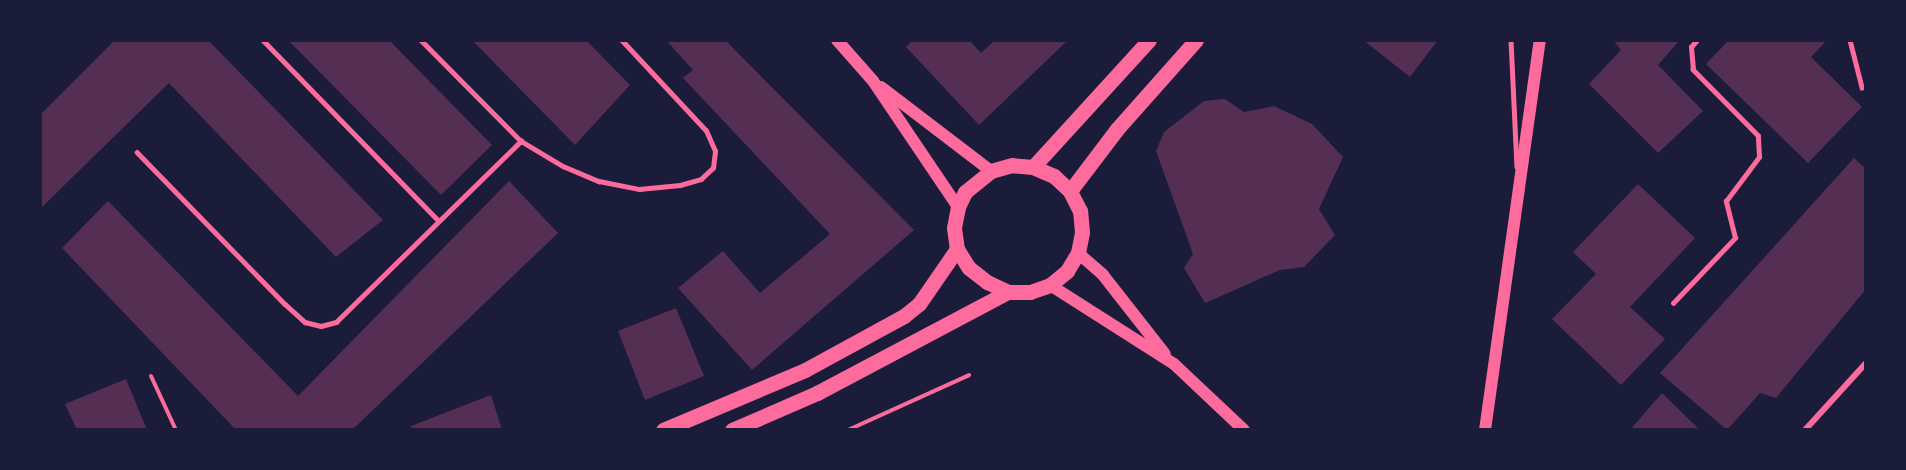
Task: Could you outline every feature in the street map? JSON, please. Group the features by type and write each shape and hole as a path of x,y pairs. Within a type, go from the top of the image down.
{"main road":[{"path":"837,40 873,81 958,207"},
{"path":"1033,167 1149,40"},
{"path":"1485,429 1540,40"},
{"path":"1070,191 1117,129 1196,41"},
{"path":"873,81 992,171"},
{"path":"1012,165 1033,167 1054,176 1070,191 1080,211 1082,232 1078,253 1067,271 1050,285 1030,292 1008,292 987,282 969,268 957,249 954,228 958,207 965,192 992,171 1012,165"},
{"path":"663,429 805,370 904,316 919,304 957,249"},
{"path":"1078,253 1103,275 1174,364 1244,429"},
{"path":"1050,285 1174,364"},
{"path":"732,429 817,393 1008,292"},
{"path":"1480,429 1488,406"}],"street":[{"path":"1805,429 1866,363"}],"lane":[{"path":"263,40 439,221"},
{"path":"421,40 522,141 562,166 598,181 639,189 680,185 701,178 713,168 715,151 706,131 621,40"},
{"path":"1511,40 1518,187"},
{"path":"1673,303 1735,238 1726,201 1759,157 1758,136 1693,70 1691,47 1697,40"},
{"path":"1850,40 1864,87"},
{"path":"137,152 304,322 321,326 336,322 522,141"}],"path":[{"path":"848,429 969,375"},
{"path":"151,376 176,429"}],"building":[{"path":"115,40 208,40 383,220 336,257 169,83 40,209 40,115"},
{"path":"288,40 389,40 492,145 441,195"},
{"path":"472,40 586,40 630,85 575,145"},
{"path":"666,40 731,40 728,43 914,230 752,370 678,288 723,251 760,293 830,234 683,78 693,70"},
{"path":"913,40 969,40 981,53 995,40 1068,40 979,125 906,47"},
{"path":"1363,40 1438,40 1410,77"},
{"path":"1613,40 1680,40 1658,65 1703,111 1658,153 1589,84 1621,50"},
{"path":"1729,40 1827,40 1811,57 1862,107 1808,163 1706,64"},
{"path":"1225,99 1244,112 1274,106 1312,124 1343,157 1319,209 1335,235 1304,267 1280,270 1205,303 1184,268 1193,254 1156,151 1164,132 1204,101"},
{"path":"1854,158 1866,169 1866,289 1776,398 1760,393 1727,430 1660,373"},
{"path":"509,181 558,233 352,430 236,430 62,248 108,201 298,396"},
{"path":"1638,184 1695,238 1630,307 1665,339 1621,385 1552,319 1596,274 1573,252"},
{"path":"676,308 704,376 645,400 618,331"},
{"path":"126,379 147,430 77,430 65,404"},
{"path":"1662,393 1700,430 1630,430"},
{"path":"491,395 502,430 412,430 411,426"}]}
